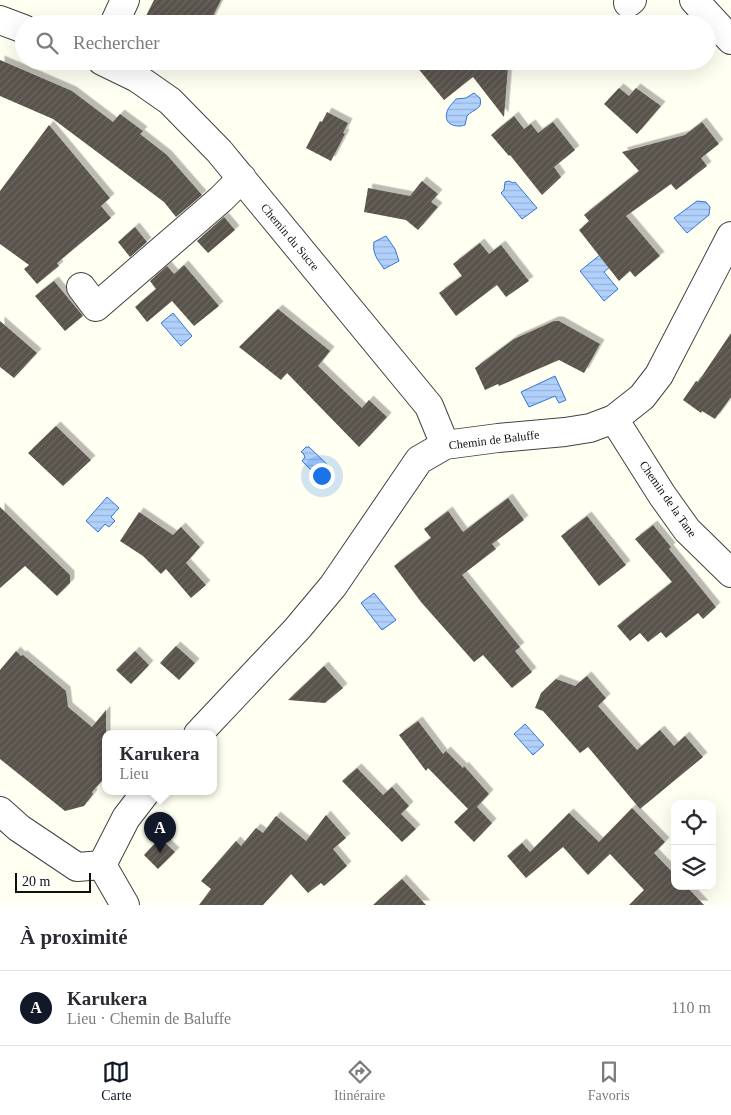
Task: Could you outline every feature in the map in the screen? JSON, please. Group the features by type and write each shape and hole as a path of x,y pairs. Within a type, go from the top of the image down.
{"street":[{"path":"118,15 125,0"},
{"path":"694,0 708,15"},
{"path":"0,20 15,26"},
{"path":"716,24 731,40"},
{"name":"Chemin du Sucre","path":"121,70 137,78 170,101 219,151 429,406 445,445"},
{"path":"81,286 96,307 221,199 242,178"},
{"name":"Chemin de Baluffe","path":"202,730 297,629 333,586 419,460 445,445 590,428 614,419 642,397 659,375 731,236"},
{"name":"Chemin de la Tane","path":"614,419 662,495 687,530 731,573"},
{"path":"102,865 126,818 144,795"},
{"path":"0,812 19,828 77,868 102,865"},
{"path":"102,865 125,905"}],"water":[{"path":"474,93 480,98 481,102 479,107 467,116 465,125 455,126 449,123 446,116 456,99 466,98"},
{"path":"505,182 515,182 537,208 522,219 501,193 504,190"},
{"path":"697,201 706,202 710,207 709,215 687,233 674,218"},
{"path":"386,236 395,249 399,261 384,269 376,257 374,242"},
{"path":"601,254 611,266 604,272 618,289 604,301 580,271"},
{"path":"173,313 192,336 181,346 161,323"},
{"path":"555,376 566,400 559,403 555,396 529,407 521,392"},
{"path":"306,447 309,447 334,471 323,482 302,461 305,457 301,452"},
{"path":"107,497 119,508 111,517 115,521 109,527 105,524 98,532 86,521"},
{"path":"374,593 396,620 382,630 361,603"},
{"path":"525,724 544,745 533,755 514,734"}],"building":[{"path":"154,0 221,0 214,15 146,15"},
{"path":"0,60 15,66 15,70 23,70 72,91 113,122 120,114 143,131 140,134 167,155 202,195 176,217 164,202 53,119 0,96"},
{"path":"419,70 508,70 504,117 473,77 444,100"},
{"path":"619,88 629,96 636,88 661,106 637,134 604,104"},
{"path":"327,112 348,123 343,133 345,134 331,161 306,148 320,121 322,122"},
{"path":"514,116 524,129 531,124 538,133 553,122 575,150 554,167 561,177 542,195 510,155 491,135"},
{"path":"702,122 719,144 701,158 707,166 676,190 671,184 626,216 660,256 635,277 630,271 619,281 579,230 589,221 584,215 639,171 622,152 685,135"},
{"path":"49,125 110,198 101,206 111,218 57,263 59,266 37,284 24,269 29,265 0,244 0,191"},
{"path":"422,181 438,194 431,202 438,207 418,230 406,220 364,212 368,188 410,196"},
{"path":"224,217 235,230 208,253 197,241"},
{"path":"135,227 147,242 130,257 118,242"},
{"path":"480,243 489,254 501,245 529,281 506,297 497,285 456,316 439,293 462,276 453,264"},
{"path":"184,265 219,306 194,326 172,301 147,322 135,307 156,289 150,281 167,266 174,274"},
{"path":"54,281 83,316 65,331 35,296"},
{"path":"278,309 330,351 318,366 362,408 369,400 387,417 359,447 287,373 281,380 239,347"},
{"path":"0,321 37,353 14,378 0,367"},
{"path":"554,321 559,321 600,344 584,373 559,360 499,386 498,384 485,390 475,368 514,339"},
{"path":"731,333 731,397 715,419 702,411 701,413 683,400 696,381 698,382"},
{"path":"56,426 91,460 63,486 28,453"},
{"path":"508,498 524,520 492,544 496,549 462,575 520,647 515,651 532,672 512,688 483,655 474,662 421,602 394,566 431,538 424,529 448,511 463,532"},
{"path":"0,507 70,575 70,583 57,596 25,566 0,588"},
{"path":"139,512 173,535 181,527 200,547 186,563 206,585 191,598 166,569 161,574 143,556 120,541"},
{"path":"587,516 626,565 599,586 561,536"},
{"path":"653,525 671,547 669,549 716,607 703,619 698,613 666,638 661,632 648,642 640,633 630,641 617,626 672,582 635,539"},
{"path":"176,646 195,663 179,680 160,663"},
{"path":"16,651 66,691 68,707 92,727 106,710 106,730 102,730 102,781 92,792 93,794 84,806 65,811 0,759 0,670"},
{"path":"135,651 149,665 131,684 116,670"},
{"path":"324,666 343,688 325,703 288,700"},
{"path":"587,676 606,698 598,706 637,750 660,730 674,746 685,736 703,757 640,809 588,747 580,753 543,711 535,708 541,693 556,679 575,686"},
{"path":"418,721 443,754 446,751 463,768 464,766 489,794 477,807 492,823 474,842 454,822 468,809 428,768 426,771 399,735"},
{"path":"357,768 383,795 392,787 409,806 401,814 416,829 402,842 342,781"},
{"path":"632,808 665,842 654,853 671,871 671,890 690,890 704,905 629,905 644,890 610,854 588,875 563,847 526,878 507,856 522,843 530,852 569,813 599,842"},
{"path":"326,815 346,838 333,849 347,866 324,886 321,883 308,893 291,874 263,905 199,905 211,889 201,881 236,841 241,846 256,828 263,833 276,816 306,841"},
{"path":"160,838 175,852 158,869 144,855"},
{"path":"402,879 426,905 373,905"}],"place":[{"name":"Karukera","path":"160,853"}]}
